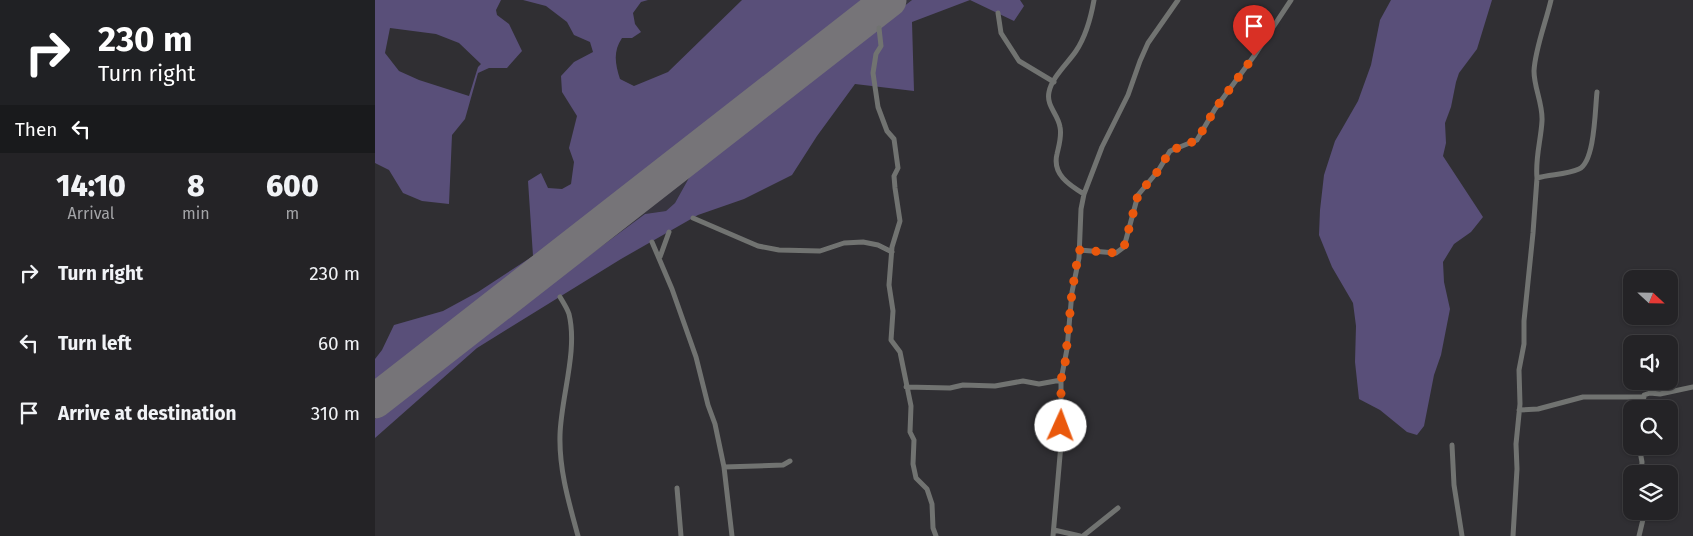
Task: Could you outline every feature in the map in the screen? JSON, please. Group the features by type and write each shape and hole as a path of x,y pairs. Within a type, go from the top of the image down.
{"street":[{"path":"1084,194 1066,183 1059,174 1056,163 1061,129 1058,118 1048,102 1049,90 1078,48 1087,28 1093,0"},
{"path":"1080,536 1054,533 1061,444 1061,380 1065,364 1072,292 1079,250 1081,209 1084,194 1102,148 1128,95 1140,60 1148,44 1178,0"},
{"path":"1079,250 1116,253 1124,247 1138,195 1158,171 1170,151 1197,140 1215,109 1254,56 1291,0"},
{"path":"1513,536 1517,469 1516,444 1519,410 1519,370 1524,344 1524,321 1537,178 1536,162 1542,119 1534,72 1551,0"},
{"path":"998,13 1001,32 1019,61 1054,82"},
{"path":"879,28 881,46 876,54 873,73 878,107 887,131 893,139 898,168 894,176 900,221 892,252 889,285 893,311 891,340 900,352 911,406 911,432 914,440 913,464 916,478 927,489 932,504 933,528 936,536"},
{"path":"1537,178 1580,169 1588,160 1597,92"},
{"path":"693,218 758,246 779,250 819,252 844,243 863,242 878,245 892,252"},
{"path":"660,257 669,232"},
{"path":"652,242 660,257 696,357 708,406 715,424 724,467 732,536"},
{"path":"560,297 569,312 571,331 569,367 560,435 565,489 578,536"},
{"path":"907,387 995,386 1023,381 1039,384 1061,380"},
{"path":"1644,400 1644,395 1649,393 1660,394 1693,387"},
{"path":"1519,410 1538,409 1583,397 1644,397"},
{"path":"1452,444 1454,485 1462,536"},
{"path":"724,467 783,465 790,461"},
{"path":"677,488 681,536"},
{"path":"1083,536 1118,508"},
{"path":"1639,536 1643,520"}],"shaded area":[{"path":"375,0 501,0 496,10 497,15 509,24 522,51 507,68 489,68 478,73 465,119 452,135 449,204 422,201 403,193 389,170 375,163","holes":["390,28 436,34 459,43 481,64 478,67 469,96 419,80 399,71 385,53"]},
{"path":"523,0 648,0 641,2 633,13 635,24 641,32 632,38 622,38 616,53 616,63 620,79 634,86 668,72 742,0 878,0 627,195 375,386 375,359 382,350 394,325 443,311 478,292 533,256 528,181 541,173 548,188 562,189 571,184 574,162 569,148 577,116 562,92 561,76 574,62 593,52 590,42 574,35 567,22 546,6"},
{"path":"878,0 912,0 701,164 690,176 675,203 666,211 645,214 545,288 375,419 375,386 627,195"},
{"path":"912,0 970,0 912,22 914,91 855,84 817,136 792,175 744,199 698,215 621,259 477,348 375,438 375,419 545,288 645,214 666,211 675,203 690,176 701,164"},
{"path":"970,0 1020,0 1024,6 1014,21"},
{"path":"1391,0 1492,0 1477,49 1459,73 1456,82 1451,107 1445,123 1446,143 1443,156 1483,217 1471,232 1454,244 1443,262 1444,282 1450,309 1424,426 1417,435 1407,432 1380,410 1359,399 1355,362 1356,326 1353,303 1332,267 1319,235 1324,175 1335,141 1358,101 1371,65 1380,20"}],"runway":[{"path":"375,401 889,0"}],"route":[{"path":"1061,426 1061,380 1065,364 1072,292 1079,250 1116,253 1124,247 1138,195 1158,171 1170,151 1197,140 1215,109 1254,56"}]}
